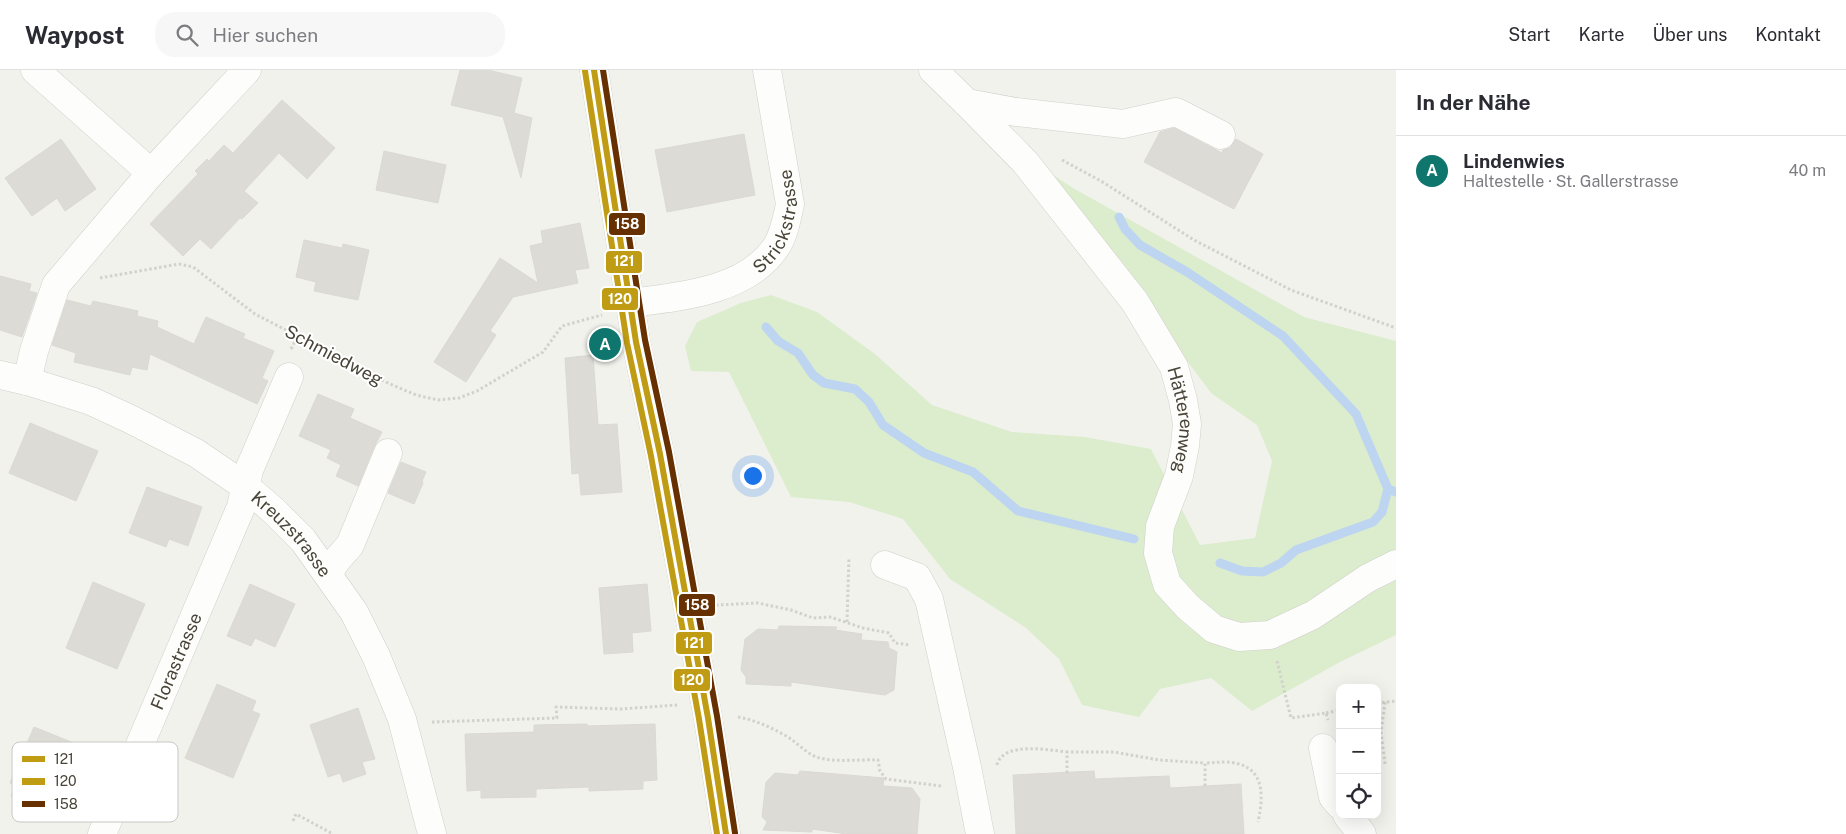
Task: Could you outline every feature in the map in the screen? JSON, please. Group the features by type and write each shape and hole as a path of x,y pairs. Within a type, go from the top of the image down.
{"street":[{"path":"35,70 151,173"},
{"path":"7,378 34,351 56,285 151,173 247,70"},
{"path":"594,70 640,364 660,454 708,718 726,834"},
{"name":"Strickstrasse","path":"630,303 716,289 754,270 776,247 785,226 790,204 767,70"},
{"name":"Hätterenweg","path":"932,70 1025,162 1135,302 1174,367 1187,424 1179,476 1160,526 1158,553 1167,584 1188,607 1214,629 1240,637 1270,635 1313,615 1368,578 1396,564"},
{"path":"967,103 1016,112 1123,124 1176,112 1221,136"},
{"name":"Kreuzstrasse","path":"7,378 90,402 130,419 196,453 246,487 303,540 328,574 360,607 376,656 402,719 432,834"},
{"name":"Florastrasse","path":"141,742 241,507 249,470 289,378"},
{"path":"328,574 350,545 388,453"},
{"path":"885,565 917,577 929,599 972,790 980,834"},
{"path":"1323,748 1333,796 1336,800"},
{"path":"1350,819 1362,834"},
{"name":"Florastrasse","path":"102,834 107,822"}],"path":[{"path":"1061,160 1101,181 1194,240 1291,290 1396,328"},
{"name":"Schmiedweg","path":"56,285 179,264 193,267 255,314 390,384 416,396 438,400 459,398 477,391 543,352 562,326 603,315"},
{"path":"296,340 298,336"},
{"path":"846,622 849,557"},
{"path":"710,605 758,603 791,610 812,618 830,617 863,628 889,633 895,643 941,650"},
{"path":"1270,635 1291,718"},
{"path":"1381,702 1396,701"},
{"path":"1385,702 1381,732 1385,764"},
{"path":"402,719 427,722 557,718 556,707 621,709 685,704"},
{"path":"1326,713 1336,711"},
{"path":"737,717 746,718 766,726 816,756 833,759 878,760 880,771 886,779 972,790"},
{"path":"996,769 998,761 1010,751 1030,748 1067,752 1114,752 1159,760 1205,763 1226,762 1249,768 1260,782 1262,806 1258,822"},
{"path":"1067,752 1067,772"},
{"path":"1205,763 1205,786"},
{"path":"293,821 296,814 332,834"}],"green space":[{"path":"1044,169 1073,188 1304,317 1396,341 1396,635 1340,662 1252,711 1211,678 1160,689 1139,717 1082,705 1059,659 1026,628 950,579 903,519 849,502 791,497 729,372 691,371 685,346 697,322 741,303 771,295 817,312 875,354 932,405 1012,432 1085,437 1151,449 1200,545 1255,538 1272,461 1257,425 1211,393"}],"building":[{"path":"460,70 488,70 522,78 514,113 532,118 521,178 503,117 451,105"},
{"path":"282,100 335,148 307,179 279,153 244,191 258,203 242,219 240,218 211,249 200,239 183,256 150,224 198,174 195,171 207,159 209,161 224,145 233,153"},
{"path":"1174,128 1222,153 1223,150 1230,148 1236,139 1263,154 1234,209 1144,162 1160,132"},
{"path":"744,134 755,195 667,212 655,150"},
{"path":"61,139 96,189 65,211 57,198 32,216 5,178"},
{"path":"384,151 446,165 438,203 376,190"},
{"path":"580,223 589,268 575,270 578,283 513,297 490,331 496,335 466,382 434,362 500,258 538,283 530,246 543,243 541,231"},
{"path":"304,240 342,248 343,244 369,250 358,300 314,291 316,282 296,277"},
{"path":"0,276 31,284 29,291 37,293 22,337 0,330"},
{"path":"67,300 91,306 93,301 138,311 137,316 158,321 157,327 194,344 206,317 245,334 243,338 274,351 262,378 268,381 257,404 150,354 147,370 132,367 130,375 74,362 76,353 52,345"},
{"path":"593,355 598,425 617,424 622,492 581,495 579,473 572,474 565,358"},
{"path":"318,394 354,409 350,418 382,432 358,486 336,476 341,465 327,458 331,450 299,436"},
{"path":"30,423 98,451 76,501 9,473"},
{"path":"401,462 426,472 414,504 388,493"},
{"path":"147,487 202,507 188,546 169,539 166,547 129,533"},
{"path":"93,582 145,604 117,669 66,648"},
{"path":"250,584 295,604 275,647 255,638 251,646 227,636"},
{"path":"647,584 651,631 632,633 633,652 604,654 599,588"},
{"path":"779,626 837,627 835,630 862,634 861,640 888,642 889,648 897,652 894,690 885,695 791,682 791,686 746,684 746,677 741,670 745,639 758,629 778,630"},
{"path":"217,684 256,701 252,711 260,714 233,778 185,758"},
{"path":"358,708 375,759 362,762 366,774 343,782 340,773 328,777 310,725"},
{"path":"587,724 587,726 655,724 657,780 643,781 643,789 589,791 589,787 536,789 536,797 481,798 481,790 467,791 465,734 534,732 534,725"},
{"path":"34,727 71,742 28,742"},
{"path":"800,771 884,778 883,786 912,788 920,799 917,834 847,834 812,829 812,832 763,830 767,822 762,817 766,782 775,773 798,775"},
{"path":"1094,771 1095,779 1169,776 1170,788 1241,784 1244,834 1016,834 1013,775"}],"waterway":[{"path":"1119,217 1125,229 1140,245 1187,272 1283,336 1356,414 1388,489"},
{"path":"766,327 778,341 798,353 813,375 824,383 855,389 869,402 883,425 924,453 973,472 1018,511 1134,539"},
{"path":"1220,563 1242,571 1263,572 1281,563 1296,550 1373,522 1382,512 1388,489 1396,492"}],"transit line":[{"name":"121","path":"594,70 636,342 660,454 708,718 726,834"},
{"name":"158","path":"603,70 645,340 669,452 717,716 735,833"},
{"name":"120","path":"585,71 627,343 651,456 699,719 717,834"}],"place":[{"name":"Lindenwies","path":"605,344"}]}
